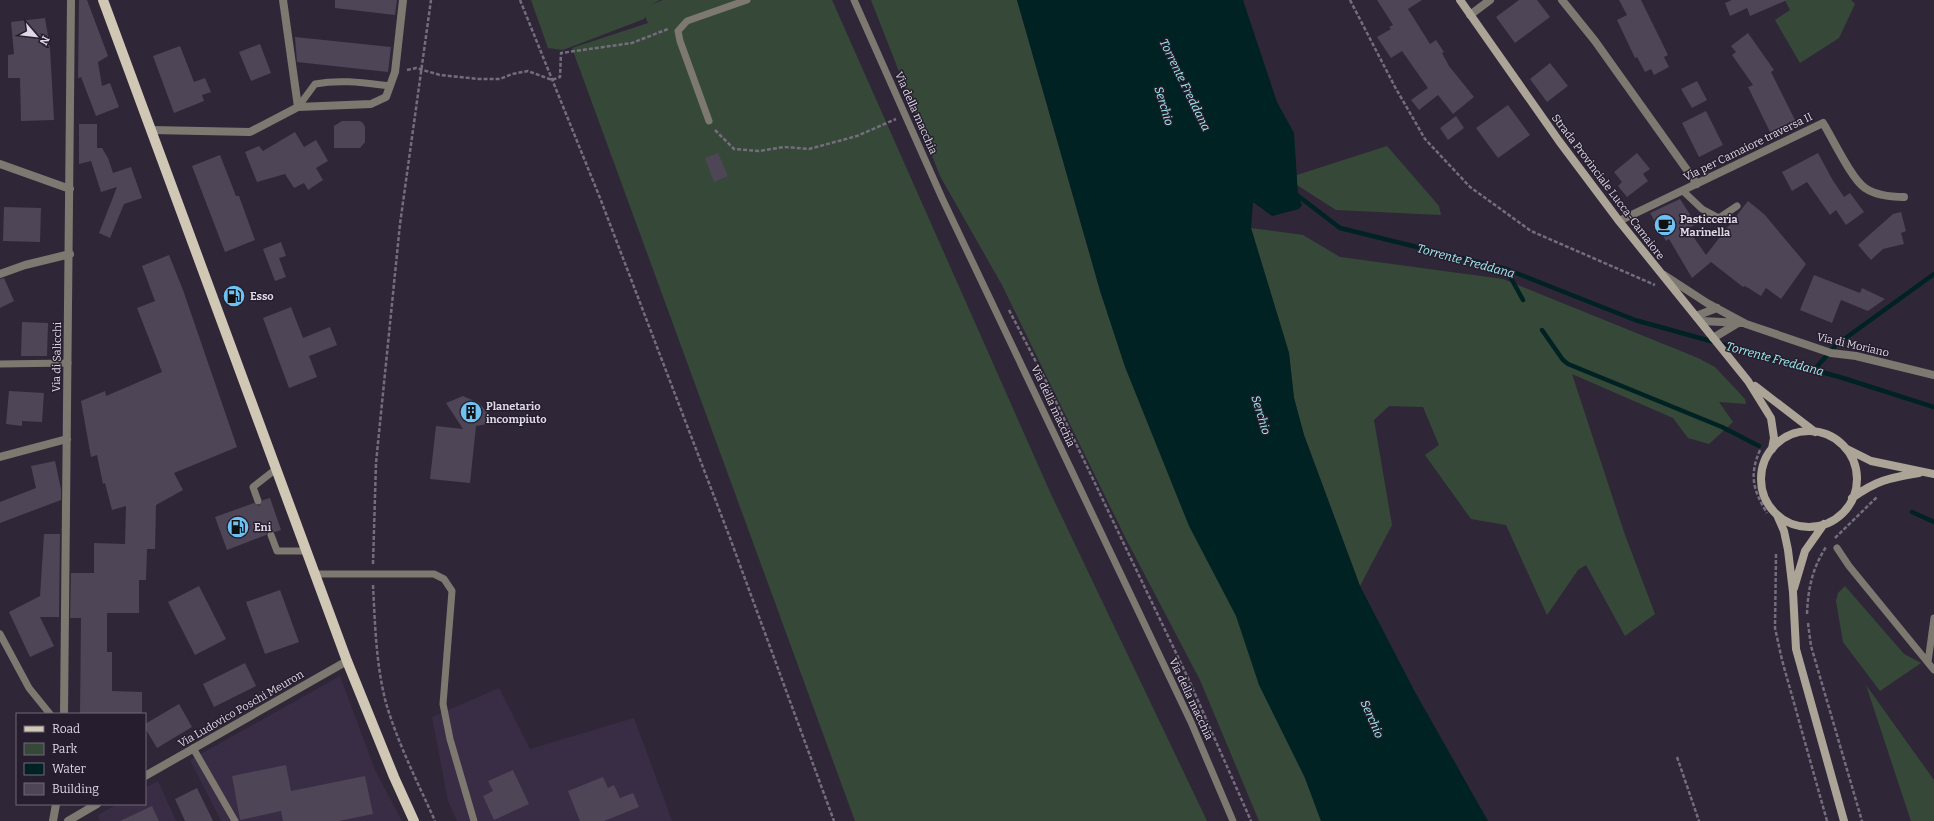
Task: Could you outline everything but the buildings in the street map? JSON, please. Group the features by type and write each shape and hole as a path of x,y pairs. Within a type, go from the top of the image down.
{"main road":[{"path":"103,0 347,661 394,777 414,821"},
{"name":"Strada Provinciale Lucca-Camaiore","path":"1460,0 1558,141 1660,273 1748,381 1771,418 1774,438 1772,449"},
{"name":"Strada Provinciale Lucca-Camaiore","path":"1748,381 1815,432"},
{"path":"1844,821 1796,649 1793,592 1788,550 1784,531 1773,516 1761,483 1763,464 1772,449 1779,442 1791,435 1805,432 1815,432 1831,437 1845,448 1871,461 1934,474"},
{"path":"1773,516 1799,526 1816,526 1824,524 1840,514 1852,498 1856,487 1855,466 1845,448"},
{"path":"1852,498 1866,488 1887,478 1923,472"},
{"path":"1793,592 1804,551 1824,524"}],"street":[{"name":"Via di Salicchi","path":"64,713 70,254 71,0"},
{"path":"283,0 298,107"},
{"path":"151,130 250,132 298,107 371,104 386,98 395,72 403,0"},
{"path":"1470,15 1490,0"},
{"path":"1562,0 1595,41 1697,184"},
{"name":"Via per Camaiore traversa II","path":"1619,221 1823,123 1857,180 1866,188 1878,194 1889,197 1904,197"},
{"path":"0,164 70,189"},
{"path":"0,274 25,265 70,254"},
{"name":"Via di Moriano","path":"1660,273 1742,323"},
{"path":"1698,318 1717,308"},
{"name":"Via di Moriano","path":"1698,318 1742,323 1831,353 1856,356 1934,375"},
{"path":"1713,338 1742,323"},
{"path":"0,457 67,439"},
{"name":"Via Ludovico Poschi Meuron","path":"146,775 347,661"},
{"path":"53,821 56,805"},
{"path":"68,821 95,805"}],"lane":[{"path":"709,121 680,41 678,31 687,21 747,0"},
{"name":"Via della macchia","path":"854,0 942,198 1190,722 1233,821"},
{"path":"298,107 315,84 330,81 348,81 390,86"},
{"path":"1683,191 1692,201 1712,216 1719,218 1737,206"},
{"path":"0,364 68,363"},
{"path":"258,501 253,487 276,469"},
{"path":"271,535 277,551 307,551"},
{"path":"1837,548 1849,566 1934,670"},
{"path":"316,574 434,574 444,579 452,591 443,704 450,738 474,821"},
{"path":"1928,662 1934,618"},
{"path":"0,634 29,688 49,713"},
{"path":"193,748 235,821"}],"path":[{"path":"431,0 400,224 376,462 372,551 375,637 386,702 406,757 435,821"},
{"path":"520,0 600,198 730,538 834,821"},
{"path":"1350,0 1395,87 1425,139 1470,187 1531,231 1657,286"},
{"path":"395,72 416,68 440,75 479,79 500,79 512,74 528,71 552,80 560,77 561,53 632,43 687,21"},
{"path":"709,121 717,134 734,149 759,151 784,147 809,149 857,136 887,123"},
{"path":"1048,385 1188,678 1251,821"},
{"path":"1763,444 1754,463 1752,475 1759,500 1773,516"},
{"path":"1833,539 1853,521 1866,506 1881,494"},
{"path":"1828,544 1819,558 1808,587 1807,618 1811,646 1862,821"},
{"path":"1677,756 1700,821"}],"shaded area":[{"path":"340,676 375,770 402,821 221,821 190,760"},
{"path":"499,688 530,749 634,718 672,821 457,821 448,801 432,717"},
{"path":"158,781 176,821 100,821 98,815 115,805 146,805 146,787"}],"green space":[{"path":"531,0 660,0 651,5 663,0 832,0 1050,492 1207,821 855,821 572,48 648,23 645,16 644,19 563,50 548,48"},
{"path":"871,0 1017,0 1101,294 1305,778 1321,821 1259,821 1200,680 1126,539 1002,285 940,176"},
{"path":"1785,0 1851,0 1855,4 1839,38 1800,63 1775,20 1790,10"},
{"path":"1387,146 1439,206 1441,215 1336,210 1297,185 1297,175"},
{"path":"1251,228 1303,235 1340,257 1503,279 1698,358 1715,367 1745,399 1746,404 1719,402 1733,422 1709,444 1688,438 1673,418 1572,374 1625,535 1655,614 1625,636 1586,565 1578,570 1547,615 1506,525 1471,519 1425,455 1439,445 1423,407 1389,406 1374,420 1392,525 1360,586 1304,435 1294,398 1289,353"},
{"path":"1845,586 1904,654 1921,663 1880,691 1843,642 1836,601 1838,593"},
{"path":"1866,685 1934,780 1934,821 1911,821"}],"water":[{"name":"Serchio","path":"1017,0 1243,0 1277,102 1294,133 1298,195 1302,205 1299,209 1272,216 1253,202 1251,228 1289,353 1294,398 1304,435 1360,586 1415,692 1488,821 1321,821 1305,778 1259,685 1236,616 1189,526 1125,367 1101,294"}],"waterway":[{"name":"Torrente Freddana","path":"1293,192 1340,228 1506,269 1635,320 1843,378 1934,407"},
{"path":"1506,269 1523,300"},
{"path":"1814,370 1836,345 1934,274"},
{"path":"1542,330 1563,360 1568,364 1722,427 1759,446"},
{"path":"1912,512 1934,522"}],"place":[{"name":"Pasticceria Marinella","path":"1665,225"},
{"name":"Esso","path":"234,296"},
{"name":"Planetario incompiuto","path":"471,412"},
{"name":"Eni","path":"238,527"}]}
